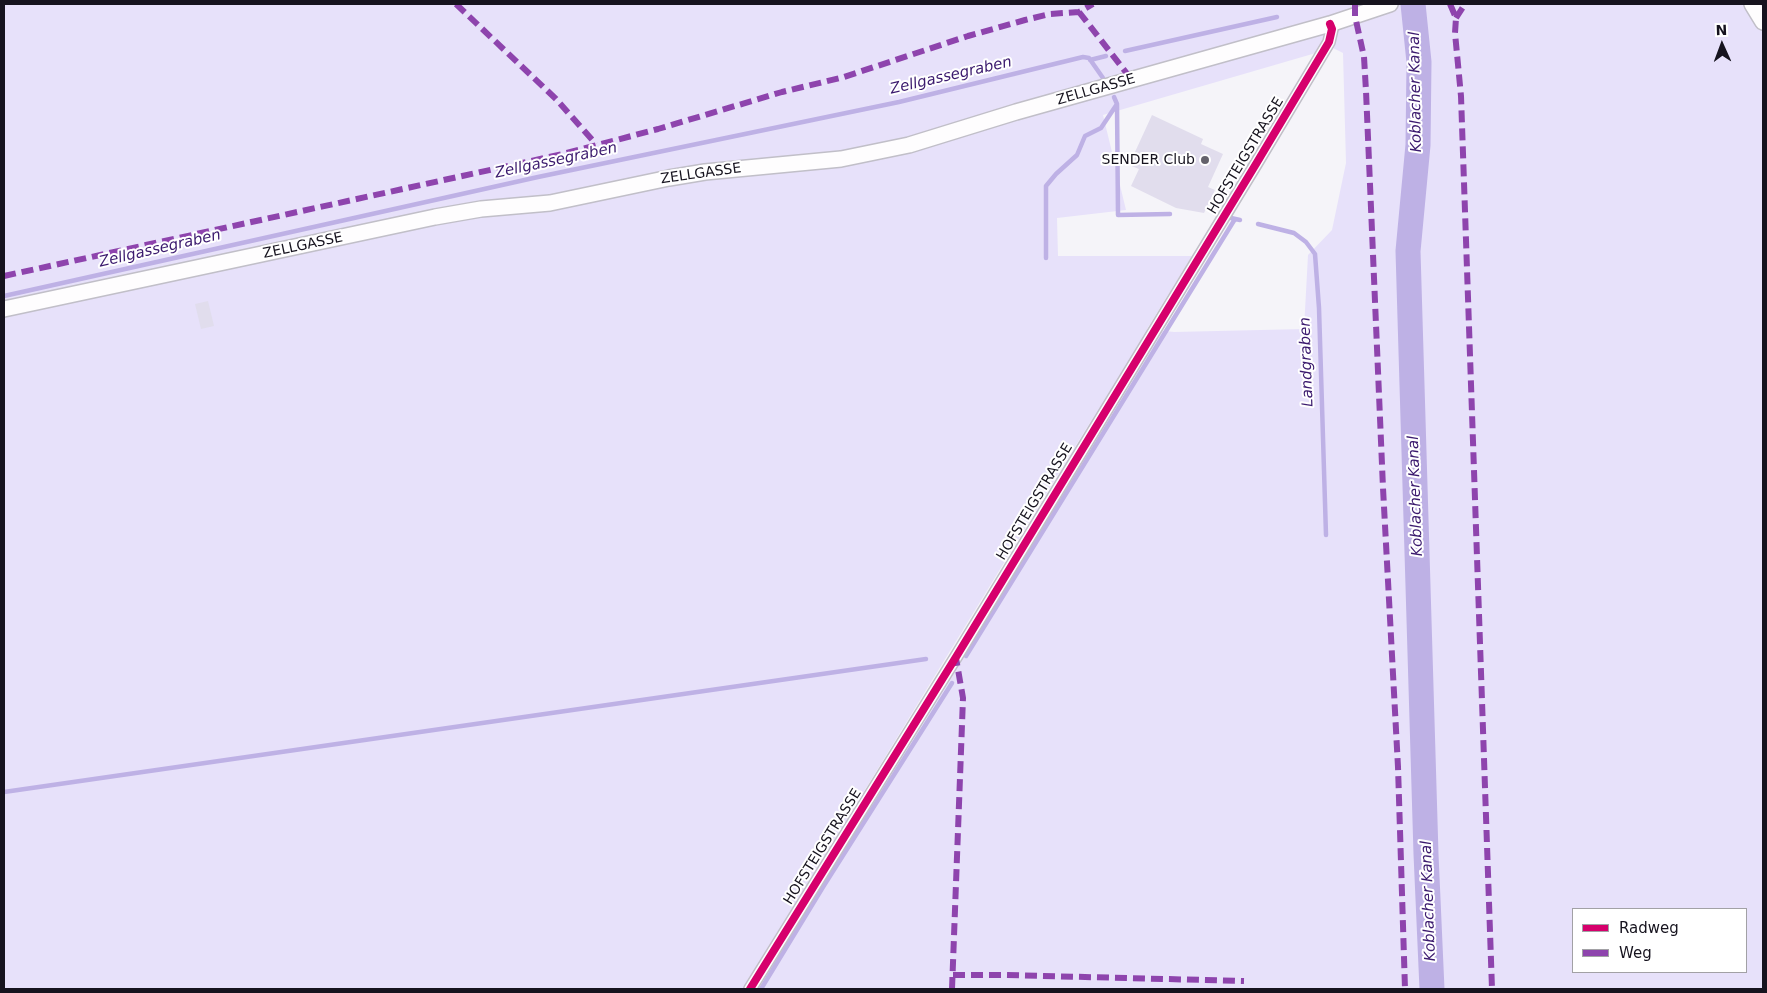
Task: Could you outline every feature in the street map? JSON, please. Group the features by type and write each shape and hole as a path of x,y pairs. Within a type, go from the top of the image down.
{"main road":[{"name":"ZELLGASSE","path":"4,308 435,217 481,209 550,203 705,172 841,159 899,147 1016,112 1330,24 1390,4"},
{"path":"1752,4 1763,22"}],"street":[{"name":"HOFSTEIGSTRASSE","path":"750,989 936,690 1256,164 1329,42 1332,29 1330,24"}],"shaded area":[{"path":"4,4 1747,4 1763,32 1763,989 750,989 1100,406 743,989 4,989","holes":["1333,48 1343,53 1346,163 1332,230 1308,255 1304,329 1174,332 1147,329 1192,256 1058,256 1057,218 1126,210 1103,115"]}],"building":[{"path":"1152,115 1203,139 1201,144 1223,154 1208,187 1215,190 1204,213 1176,208 1131,186 1139,169 1129,165"},
{"path":"208,301 214,326 201,329 195,304"}],"waterway":[{"name":"Koblacher Kanal","path":"1413,4 1419,62 1418,145 1408,251 1426,854 1432,989"},
{"path":"1125,51 1277,17"},
{"path":"1090,60 1106,56"},
{"name":"Zellgassegraben","path":"4,296 538,177 899,102 1083,57 1089,58 1103,78"},
{"name":"Landgraben","path":"1114,97 1117,104 1118,215 1170,214"},
{"path":"1046,258 1046,186 1077,155 1085,136 1101,128 1117,104"},
{"path":"1231,218 1240,220"},
{"path":"966,656 1235,219"},
{"name":"Landgraben","path":"1258,224 1294,233 1306,242 1315,254 1319,308 1326,535"},
{"path":"4,792 926,659"},
{"path":"761,989 952,683"}],"marked path":[{"path":"456,4 556,99 596,144"},
{"path":"4,276 563,154 658,129 782,92 844,77 968,36 1025,20 1050,14 1079,12 1093,4"},
{"path":"1355,4 1355,16 1364,57 1366,91 1383,488 1398,767 1405,989"},
{"path":"1450,4 1456,18 1455,33 1461,96 1492,989"},
{"path":"1456,18 1465,4"},
{"path":"1079,12 1132,80"},
{"path":"952,989 963,698 956,658"},
{"path":"953,975 1244,981"}],"cycle path":[{"path":"750,989 956,657 1256,164 1329,42 1332,29 1330,24"}],"place":[{"name":"SENDER Club","path":"1205,160"}]}
